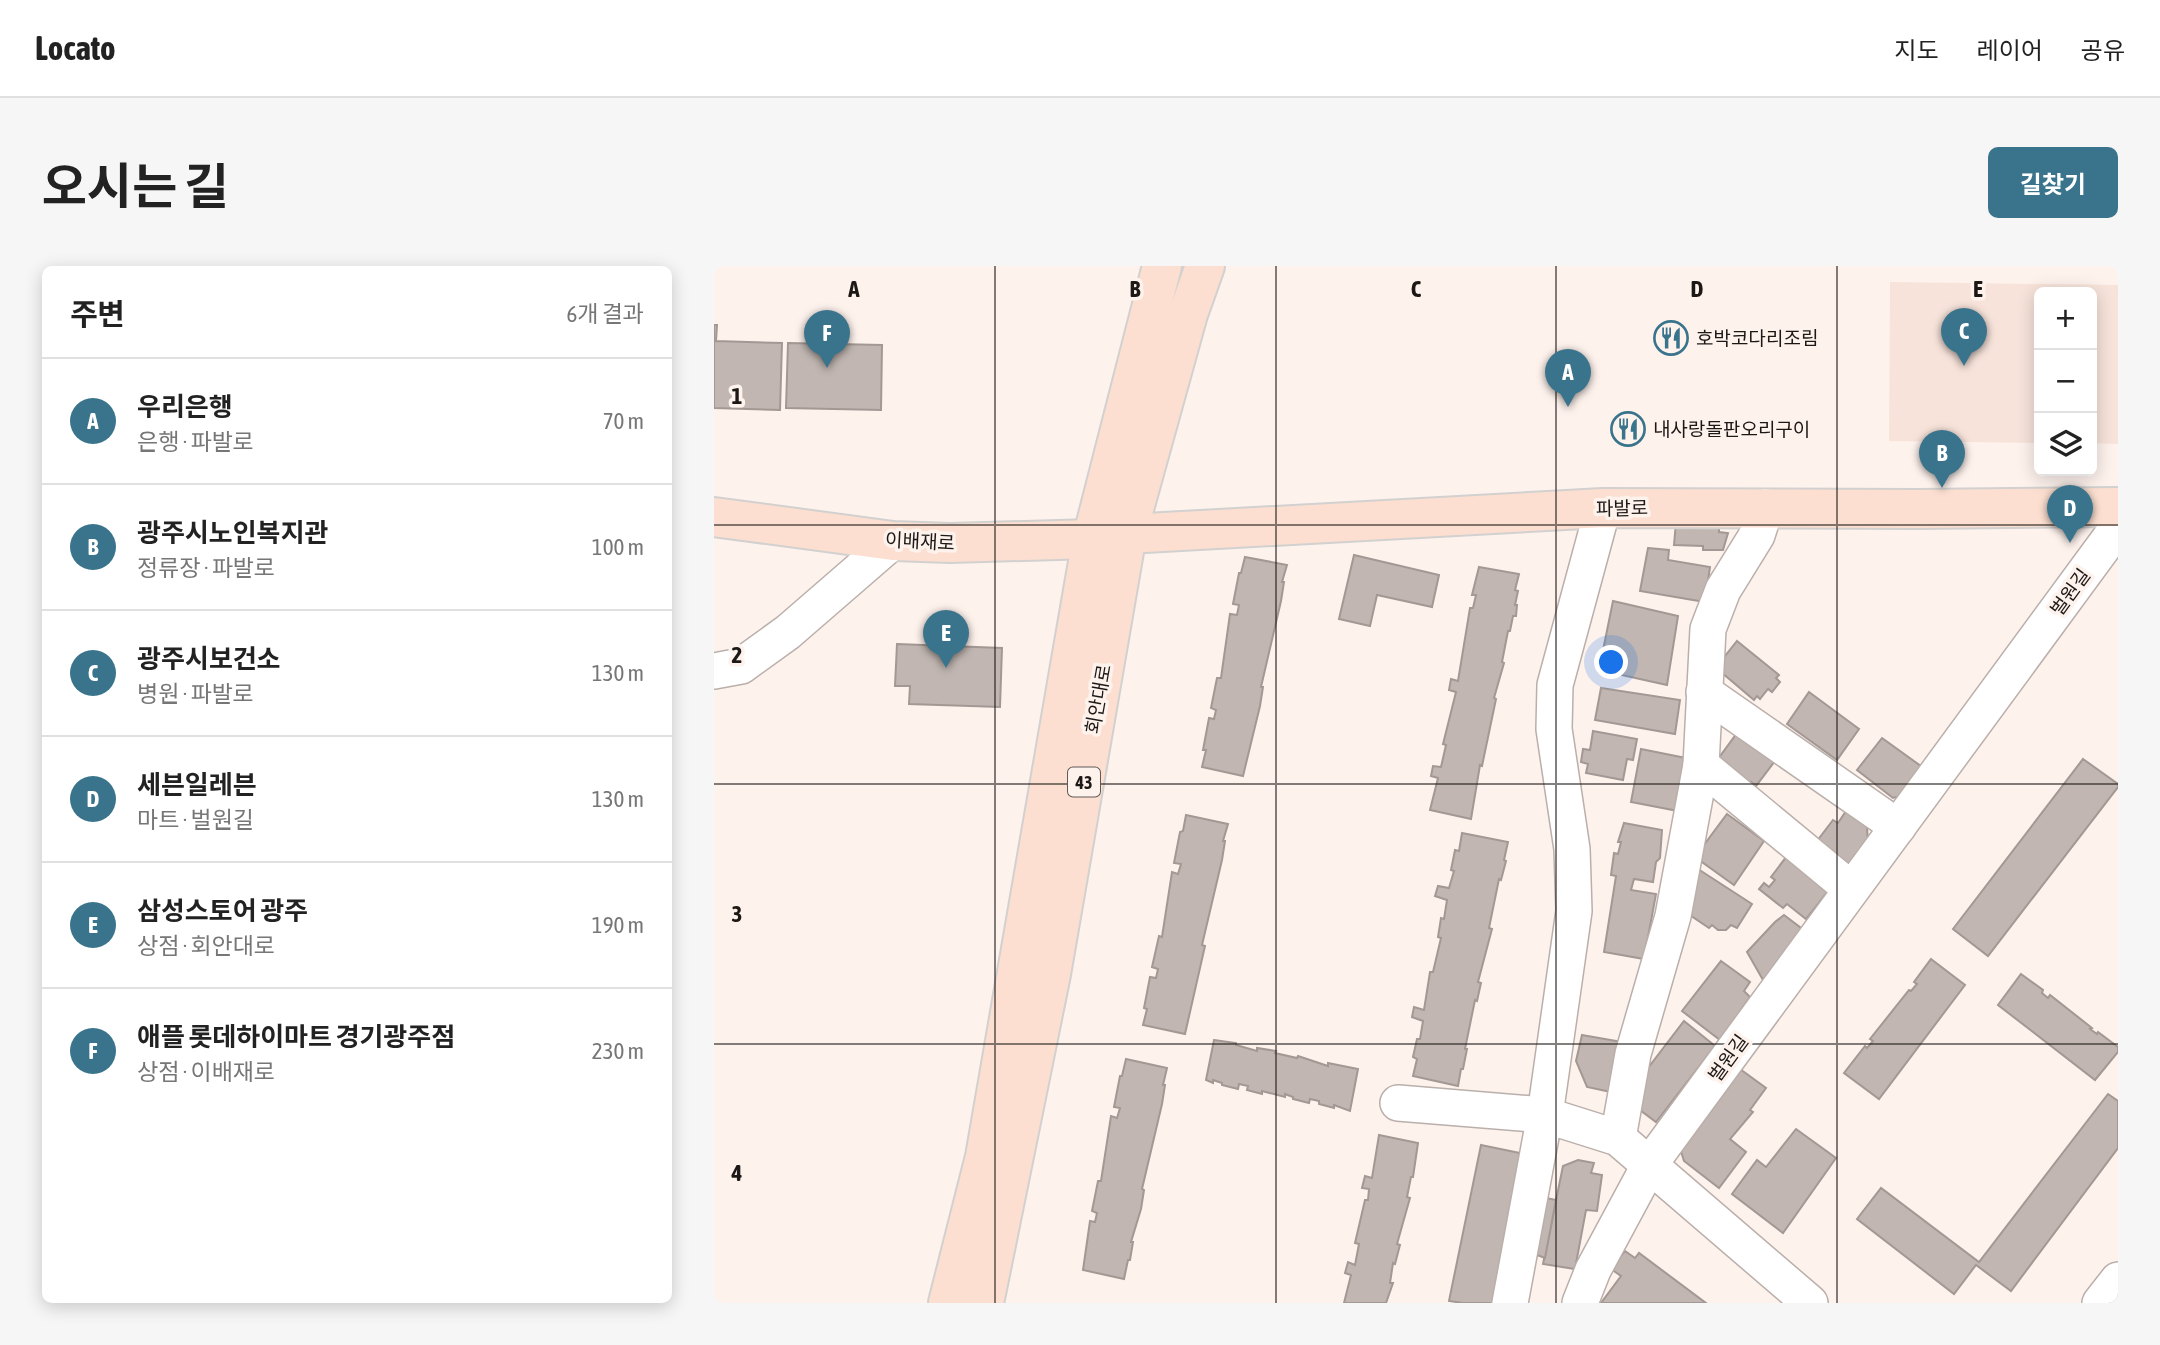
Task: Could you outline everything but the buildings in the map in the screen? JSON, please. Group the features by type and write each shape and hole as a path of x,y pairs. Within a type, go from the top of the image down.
{"main road":[{"name":"회안대로","path":"984,1303 1051,974 1110,537 1205,266"},
{"name":"회안대로","path":"948,1303 985,1157 1161,270"},
{"name":"파발로","path":"1110,537 1603,508 2118,507"},
{"name":"이배재로","path":"714,517 893,541 950,543 1110,537"}],"street":[{"path":"1618,1138 1633,1054 1673,916 1701,765 1709,629 1723,590 1757,535 1766,507"},
{"path":"1510,1303 1545,1115 1574,911 1572,849 1555,729 1555,685 1603,508"},
{"name":"벌원길","path":"1580,1303 1593,1270 1650,1164 2118,527"},
{"path":"714,671 741,666 788,632 893,541"},
{"path":"1704,692 1898,827"},
{"path":"1701,765 1851,889"},
{"path":"1398,1103 1545,1115 1618,1138 1810,1303"},
{"path":"2100,1303 2118,1280"}],"shaded area":[{"path":"1890,282 2118,285 2118,444 2097,443 2097,287 2034,287 2034,443 1889,441"}],"place":[{"name":"호박코다리조림","path":"1671,338"},
{"name":"광주시보건소","path":"1964,366"},
{"name":"애플 롯데하이마트 경기광주점","path":"827,368"},
{"name":"우리은행","path":"1568,407"},
{"name":"내사랑돌판오리구이","path":"1628,429"},
{"name":"광주시노인복지관","path":"1942,488"},
{"name":"세븐일레븐","path":"2070,543"},
{"name":"삼성스토어 광주","path":"946,668"}]}
